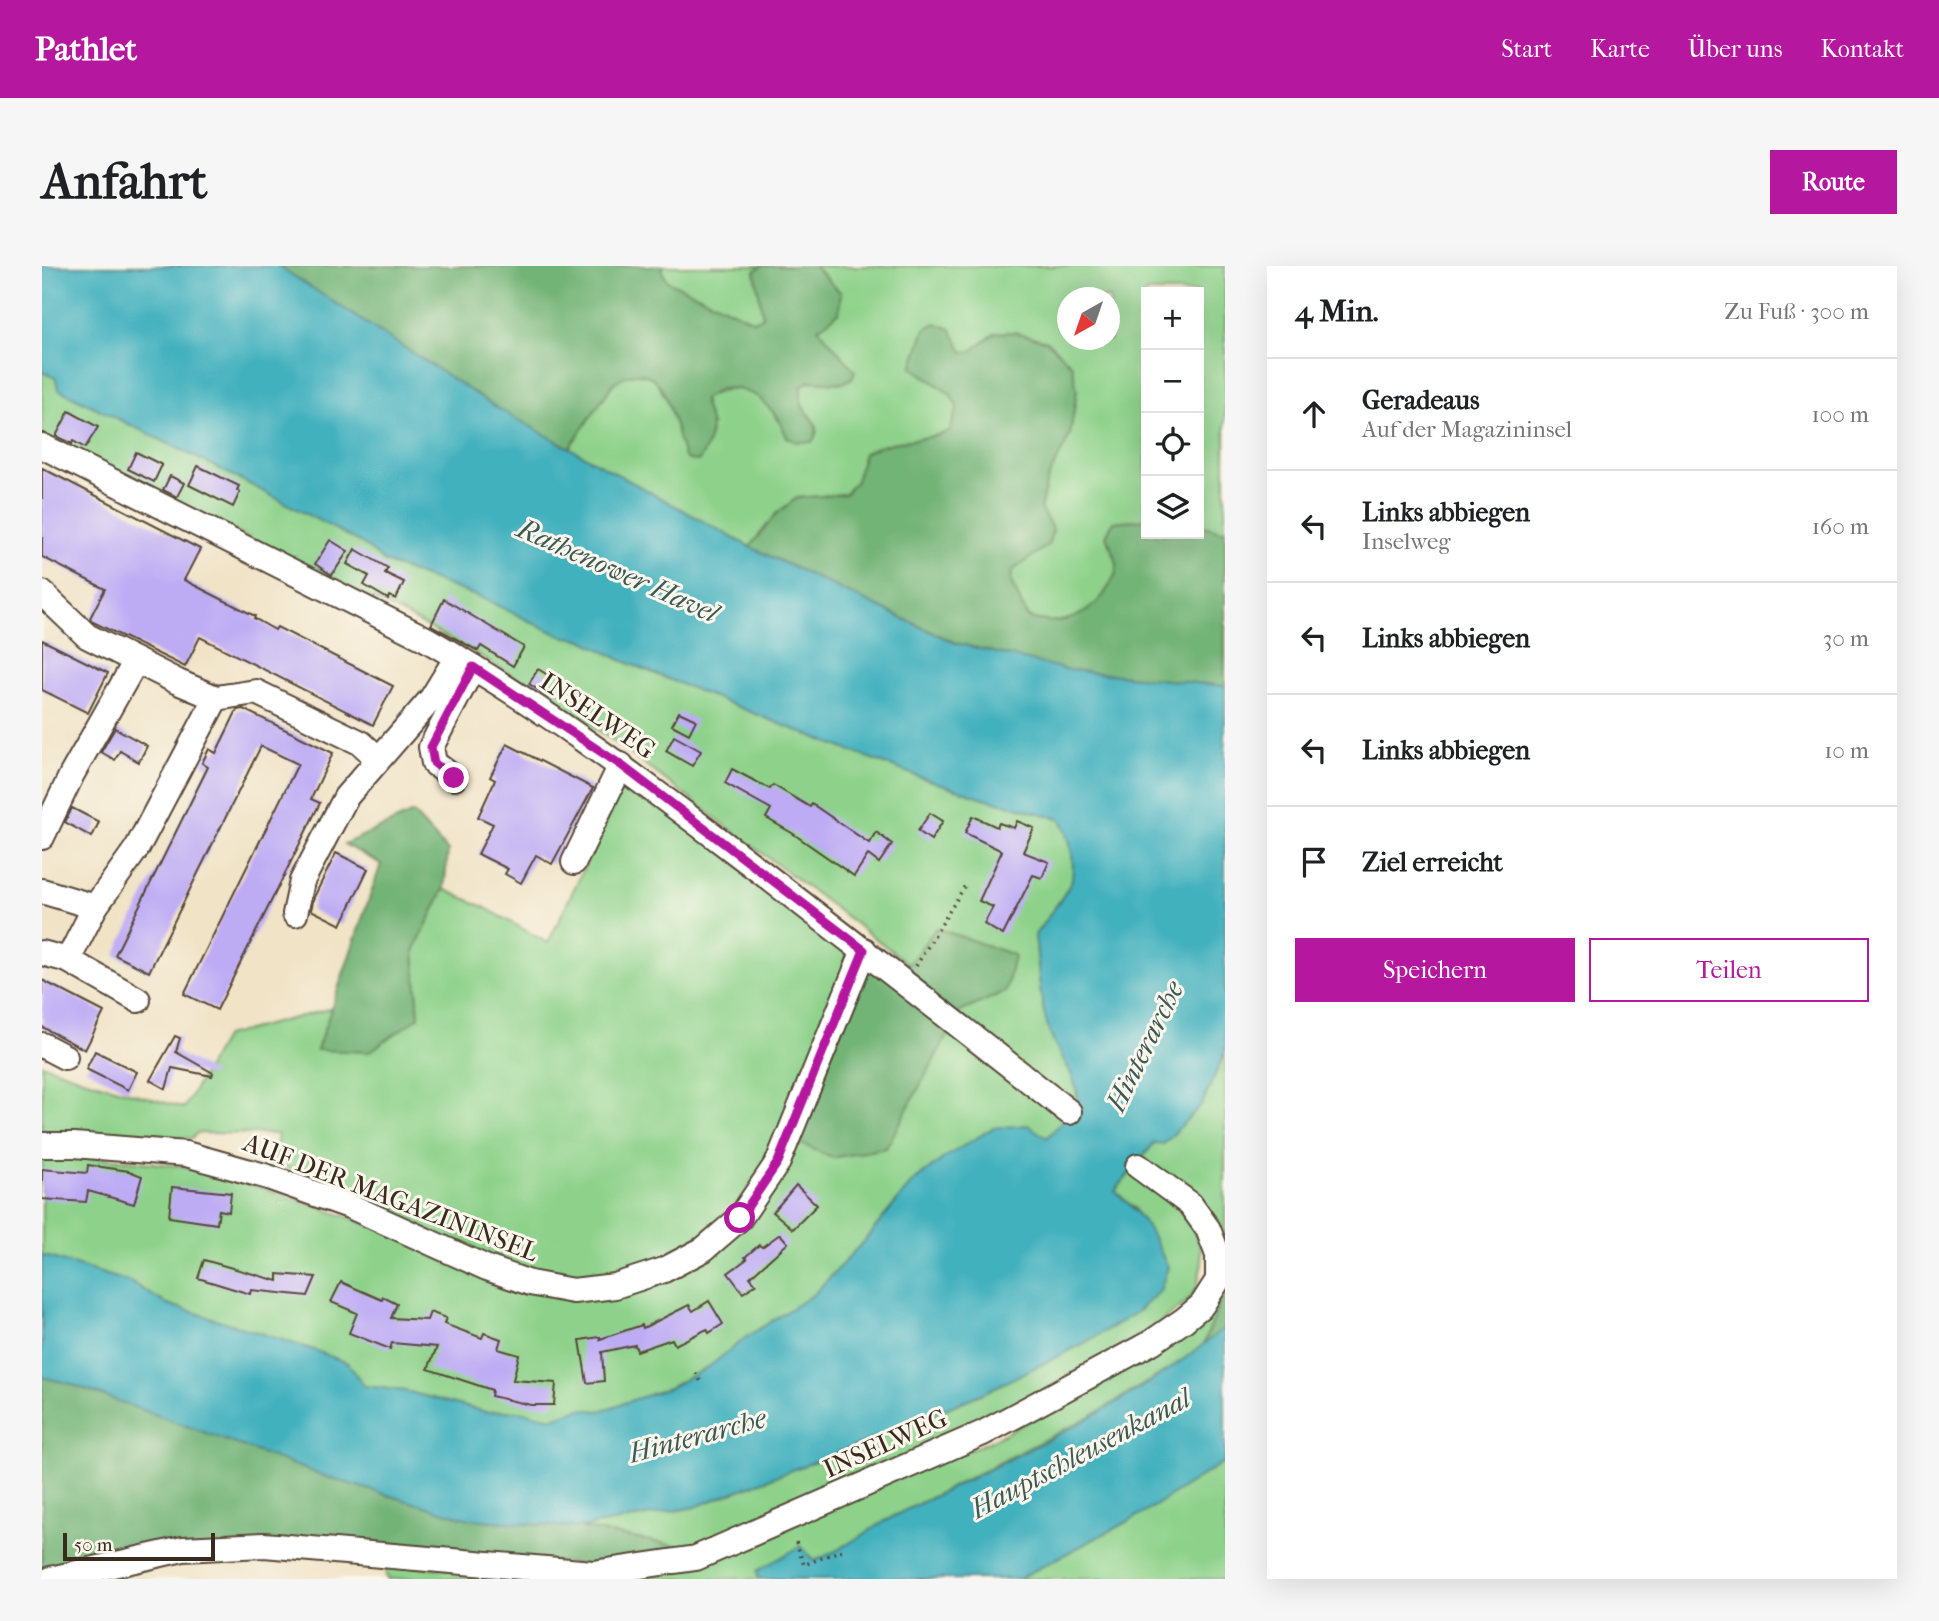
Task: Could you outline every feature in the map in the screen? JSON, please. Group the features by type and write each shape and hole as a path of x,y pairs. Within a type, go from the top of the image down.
{"street":[{"name":"INSELWEG","path":"42,446 465,662 621,765 864,950 1069,1112"},
{"path":"42,593 87,636 136,661 216,698 256,692 362,743 372,752 374,762"},
{"path":"44,826 136,661"},
{"path":"295,914 302,881 346,796 465,662"},
{"path":"454,778 434,763 431,747 465,662"},
{"path":"68,960 95,907 137,848 216,698"},
{"path":"574,862 621,765"},
{"path":"42,891 95,907"},
{"name":"AUF DER MAGAZININSEL","path":"42,1145 74,1144 186,1154 268,1177 352,1207 487,1268 530,1283 573,1291 615,1286 664,1270 704,1250 740,1218 778,1162 864,950"},
{"path":"42,953 68,960 138,1000"},
{"path":"42,1045 65,1056"},
{"name":"INSELWEG","path":"51,1579 183,1549 264,1545 593,1573 696,1558 995,1426 1152,1342 1202,1305 1217,1280 1218,1255 1208,1229 1190,1204 1138,1166"}],"path":[{"path":"905,983 966,884"},
{"path":"696,1373 702,1384"},
{"path":"796,1542 804,1565 842,1550"}],"green space":[{"path":"278,266 663,266 661,269 667,281 754,321 763,317 755,271 762,266 814,266 841,293 839,313 818,328 855,371 852,378 843,383 809,381 801,387 802,405 816,427 812,442 796,442 787,437 778,417 757,396 736,388 720,389 704,399 711,426 706,448 698,461 688,460 684,457 662,389 648,376 636,374 623,377 613,384 569,448 502,411"},
{"path":"663,266 762,266 755,271 763,317 754,321 667,281 661,269"},
{"path":"814,266 1225,266 1225,532 1204,526 1204,287 1141,287 1141,519 1113,522 1106,536 1117,564 1114,578 1093,606 1074,618 1052,621 1028,617 1011,582 1012,571 1048,545 1053,530 1040,508 1047,480 1070,435 1072,365 1047,341 1014,332 995,333 972,352 963,352 912,367 950,394 958,407 950,431 886,444 864,453 856,482 845,494 797,498 776,514 750,547 569,448 613,384 623,377 636,374 653,379 668,397 711,424 703,407 704,399 732,389 744,390 764,402 787,437 817,426 801,404 801,387 809,381 843,383 817,328 841,293"},
{"path":"935,323 951,329 963,352 972,351 995,333 1014,332 1047,341 1072,365 1077,390 1070,435 1047,480 1040,508 1053,530 1048,545 1012,571 1011,582 1027,617 1063,620 1084,613 1101,598 1117,570 1115,556 1106,536 1113,522 1141,519 1141,539 1204,539 1204,526 1225,532 1225,686 1069,670 956,643 750,547 776,514 797,498 845,494 856,481 864,453 886,445 950,431 957,407 950,394 912,367 925,329"},
{"path":"42,372 56,378 58,389 362,543 385,562 484,599 561,636 581,639 621,660 803,733 917,776 1061,819 1071,848 1072,879 1062,898 1035,935 1047,1024 1075,1084 1076,1101 1072,1109 1047,1139 993,1128 944,1158 912,1183 865,1240 814,1294 745,1338 710,1366 669,1388 600,1411 580,1409 553,1418 518,1411 486,1412 405,1391 364,1386 314,1350 167,1304 130,1282 42,1255 42,1152 181,1166 260,1187 568,1297 705,1258 795,1141 960,1012 1006,991 1014,956 936,928 909,964 611,739 486,659 409,617 42,436"},
{"path":"626,780 840,942 853,962 783,1132 735,1209 700,1239 661,1262 612,1278 571,1282 536,1275 446,1241 350,1185 273,1164 278,1134 197,1133 192,1138 42,1136 42,1064 83,1079 184,1108 225,1036 333,1008 317,1050 419,1017 414,951 444,889 482,906 548,943"},
{"path":"413,813 448,851 444,889 414,951 419,1017 369,1052 317,1050 381,864 344,844"},
{"path":"936,928 1014,955 1006,991 960,1012 886,1148 832,1158 795,1141 865,968 909,964"},
{"path":"1225,1052 1225,1239 1143,1158 1154,1143 1202,1104"},
{"path":"1132,1171 1180,1211 1191,1225 1200,1245 1202,1262 1197,1287 1187,1302 1147,1332 982,1424 693,1549 580,1528 695,1507 886,1434 985,1392 1080,1345 1137,1312 1160,1291 1135,1208 1114,1192"},
{"path":"1225,1291 1225,1327 1203,1346 1224,1293"},
{"path":"1224,1293 1203,1346 1180,1362 1091,1416 894,1516 842,1550 814,1561 758,1571 759,1579 625,1579 987,1443 1154,1353 1208,1315"},
{"path":"42,1377 71,1384 330,1478 469,1519 580,1528 693,1549 590,1565 393,1546 116,1556 123,1579 42,1579"},
{"path":"1225,1461 1225,1579 1018,1579 1144,1513"},
{"path":"384,1564 570,1579 387,1579"}],"water":[{"path":"42,266 278,266 502,411 750,547 955,643 1069,670 1225,686 1225,1052 1202,1104 1164,1144 1154,1143 1115,1191 1133,1208 1146,1226 1168,1267 1160,1291 1137,1312 1081,1345 985,1392 886,1434 695,1507 580,1528 469,1519 330,1478 71,1384 42,1377 42,1255 130,1282 167,1304 348,1363 364,1386 405,1391 486,1412 518,1411 553,1418 580,1409 600,1411 669,1388 710,1366 745,1338 814,1294 865,1240 912,1183 944,1158 993,1128 1028,1125 1047,1138 1074,1109 1078,1099 1074,1080 1047,1024 1035,935 1062,898 1072,879 1071,848 1061,819 917,776 803,733 621,660 581,639 561,636 484,599 385,562 362,543 58,389 56,378 42,372"},
{"name":"Hauptschleusenkanal","path":"1225,1327 1225,1461 1144,1513 1018,1579 759,1579 757,1571 801,1546 814,1561 826,1556 891,1518 1070,1428 1151,1381"}],"building":[{"path":"69,411 98,427 85,448 56,436"},
{"path":"136,452 162,465 154,482 128,469"},
{"path":"198,466 239,486 237,490 240,492 233,507 189,485"},
{"path":"42,468 200,549 184,580 255,616 254,618 275,630 277,627 393,686 373,725 200,637 185,667 93,622 90,618 105,589 42,557"},
{"path":"170,476 184,483 177,497 163,490"},
{"path":"330,540 348,551 332,575 315,564"},
{"path":"355,549 388,568 385,573 404,582 396,599 389,596 388,599 364,585 369,576 347,564"},
{"path":"444,599 524,647 513,666 481,646 478,651 431,625"},
{"path":"42,640 108,673 88,713 42,690"},
{"path":"538,669 551,677 542,692 529,684"},
{"path":"243,709 333,753 311,799 320,803 217,1010 184,994 298,764 261,746 149,972 115,955 208,767 202,763 209,749 216,753 237,710"},
{"path":"679,712 696,720 689,734 672,725"},
{"path":"115,728 147,746 139,762 120,751 115,760 101,752"},
{"path":"674,736 701,751 692,766 666,751"},
{"path":"507,744 593,788 552,864 536,855 521,883 505,874 508,869 478,854 493,824 478,817 495,780 490,777"},
{"path":"732,769 770,789 773,785 810,807 812,804 869,843 876,832 892,844 879,863 868,855 854,876 766,818 771,809 725,783"},
{"path":"72,808 99,822 92,837 65,822"},
{"path":"930,813 943,821 931,840 918,831"},
{"path":"973,816 997,827 999,823 1014,828 1017,821 1034,828 1023,852 1049,862 1042,878 1033,875 1003,935 984,924 993,907 979,901 1002,851 965,833"},
{"path":"336,853 368,869 341,925 311,910 314,897"},
{"path":"42,980 104,1012 85,1050 42,1027"},
{"path":"175,1036 180,1038 176,1052 213,1073 212,1076 172,1068 166,1089 150,1080"},
{"path":"95,1051 137,1072 128,1090 86,1069"},
{"path":"88,1165 129,1171 142,1176 134,1204 88,1191 86,1202 42,1199 42,1169 87,1173"},
{"path":"796,1185 817,1205 793,1229 773,1212"},
{"path":"172,1187 231,1193 229,1212 219,1210 217,1224 169,1217"},
{"path":"780,1234 788,1243 750,1277 756,1284 743,1293 728,1273 747,1259 745,1257 759,1245 762,1247"},
{"path":"204,1260 278,1281 278,1274 316,1277 308,1296 251,1290 250,1294 198,1278"},
{"path":"341,1282 397,1304 391,1318 427,1320 430,1312 446,1318 444,1324 482,1338 484,1333 501,1339 498,1349 519,1355 513,1380 556,1383 554,1405 531,1405 491,1396 492,1390 428,1369 437,1347 392,1343 390,1349 349,1333 357,1313 331,1302"},
{"path":"709,1301 723,1324 709,1333 707,1329 675,1345 672,1339 637,1351 635,1345 602,1352 604,1381 587,1383 580,1340 600,1339 642,1325 643,1328 689,1305 693,1311"}],"route":[{"path":"454,778 434,763 431,747 473,667 621,765 864,950 778,1162 740,1218"}],"water label":[{"name":"Rathenower Havel","path":"618,570"},
{"name":"Hinterarche","path":"1144,1046"},
{"name":"Hinterarche","path":"697,1435"}]}
